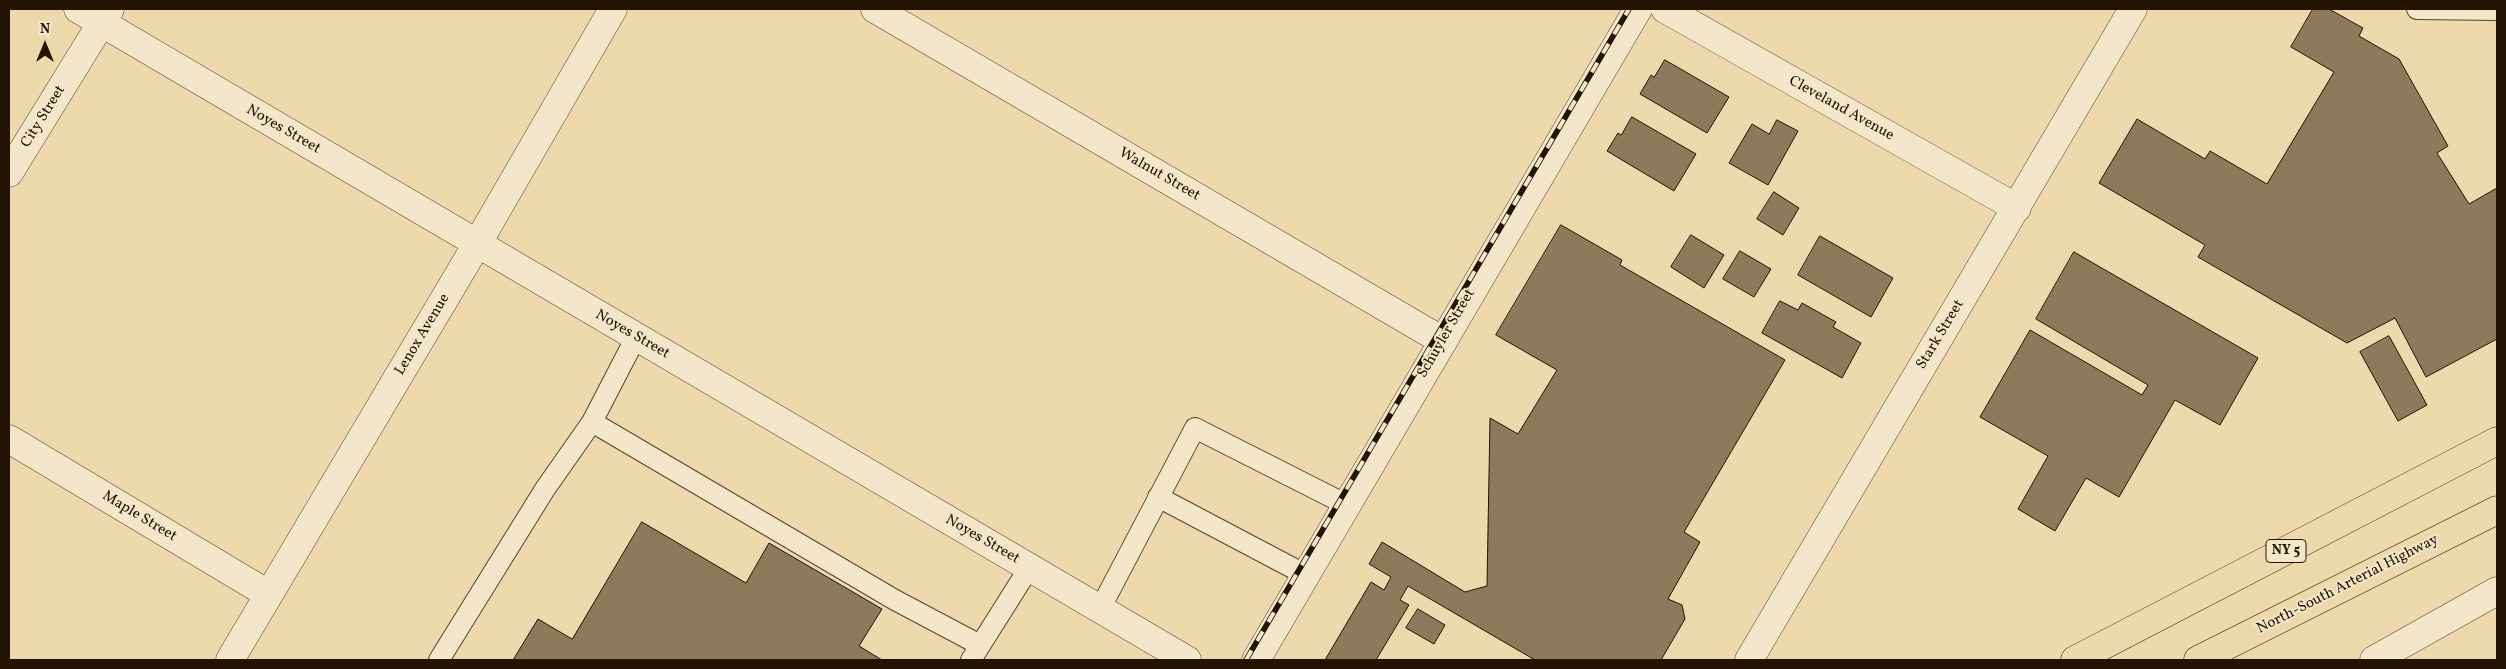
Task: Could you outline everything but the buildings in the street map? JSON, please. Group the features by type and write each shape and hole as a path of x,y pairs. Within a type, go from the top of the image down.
{"highway":[{"name":"NY 5","path":"2075,660 2497,441"},
{"name":"North-South Arterial Highway","path":"2198,660 2497,510"}],"street":[{"name":"Noyes Street","path":"78,9 106,16 477,244 1187,660"},
{"name":"Lenox Avenue","path":"230,660 477,244 613,9"},
{"name":"Walnut Street","path":"875,9 1444,341"},
{"name":"Schuyler Street","path":"1256,660 1638,9"},
{"name":"Cleveland Avenue","path":"1665,9 2018,208"},
{"name":"Stark Street","path":"1749,660 2018,208 2133,9"},
{"name":"City Street","path":"9,173 106,16"},
{"name":"Maple Street","path":"9,439 268,594"},
{"path":"2374,660 2497,591"}],"lane":[{"path":"2417,9 2497,10"},
{"path":"439,660 544,489 592,422 636,337"},
{"path":"592,422 895,600 975,653 1029,568"},
{"path":"1100,609 1195,428 1347,505"},
{"path":"1158,497 1306,575"}],"railway":[{"path":"1246,660 1629,9"}]}
